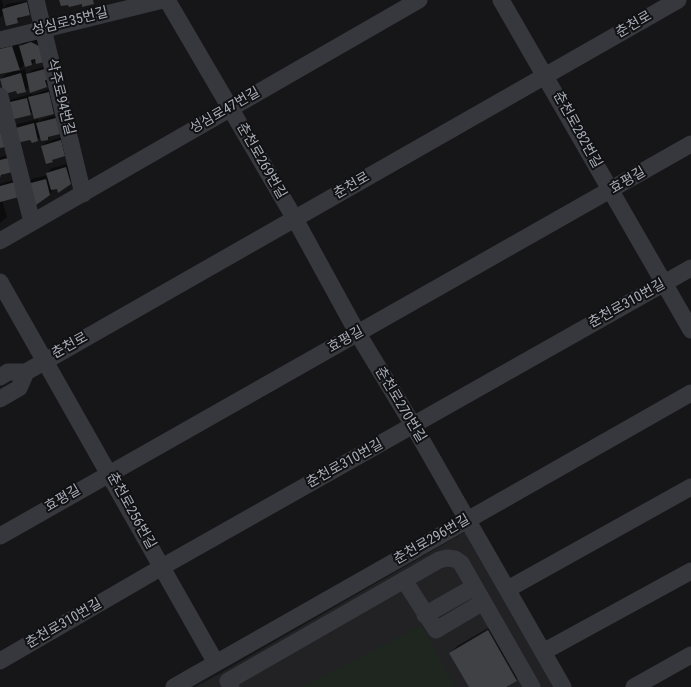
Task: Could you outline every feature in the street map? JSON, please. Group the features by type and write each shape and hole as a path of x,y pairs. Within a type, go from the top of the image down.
{"street":[{"name":"삭주로94번길","path":"36,0 83,194"},
{"name":"성심로35번길","path":"0,40 163,0"},
{"name":"춘천로269번길","path":"167,0 295,219"},
{"name":"성심로47번길","path":"0,241 419,0"},
{"name":"춘천로282번길","path":"501,0 546,75 691,330"},
{"name":"춘천로","path":"0,377 8,372 26,372 678,0"},
{"path":"0,96 32,222"},
{"name":"효평길","path":"0,536 110,472 358,334 691,144"},
{"name":"춘천로270번길","path":"295,219 358,334 413,425 563,687"},
{"name":"춘천로310번길","path":"0,661 162,567 691,268"},
{"name":"춘천로256번길","path":"0,282 110,472 216,663"},
{"path":"0,399 19,388 26,372"},
{"name":"춘천로296번길","path":"174,687 691,394"},
{"path":"508,589 691,487"},
{"path":"231,687 228,681 439,560 447,558 455,559 461,563 532,687"},
{"path":"543,652 691,571"},
{"path":"404,580 436,630 483,602"},
{"path":"425,615 474,587"},
{"path":"634,687 691,655"}],"shaded area":[{"path":"465,532 554,687 195,687 221,673"},
{"path":"422,625 456,687 301,687"}],"building":[{"path":"59,0 93,0 94,4 82,7 82,4 69,7 68,5 61,6"},
{"path":"27,2 30,15 17,18 18,23 6,26 2,9"},
{"path":"31,42 39,46 44,62 36,64 35,59 31,60 32,65 25,67 19,46"},
{"path":"12,46 20,70 0,74 0,49"},
{"path":"45,69 48,80 45,80 47,87 30,93 26,74"},
{"path":"21,73 26,92 17,94 16,91 4,94 0,79"},
{"path":"49,92 54,114 34,119 28,97"},
{"path":"27,98 31,115 10,120 6,103"},
{"path":"56,118 60,134 48,137 48,140 41,141 36,123"},
{"path":"34,123 38,141 32,143 30,140 16,143 12,129"},
{"path":"0,132 2,132 5,147 0,148"},
{"path":"61,140 65,156 52,160 53,162 46,164 41,146"},
{"path":"8,158 12,172 1,175 0,178 0,160"},
{"path":"66,167 71,184 58,193 57,189 51,190 46,173"},
{"path":"46,179 50,195 36,205 27,184"},
{"path":"15,182 19,197 0,202 0,186"},
{"path":"488,630 517,681 506,687 469,687 449,653"}]}
